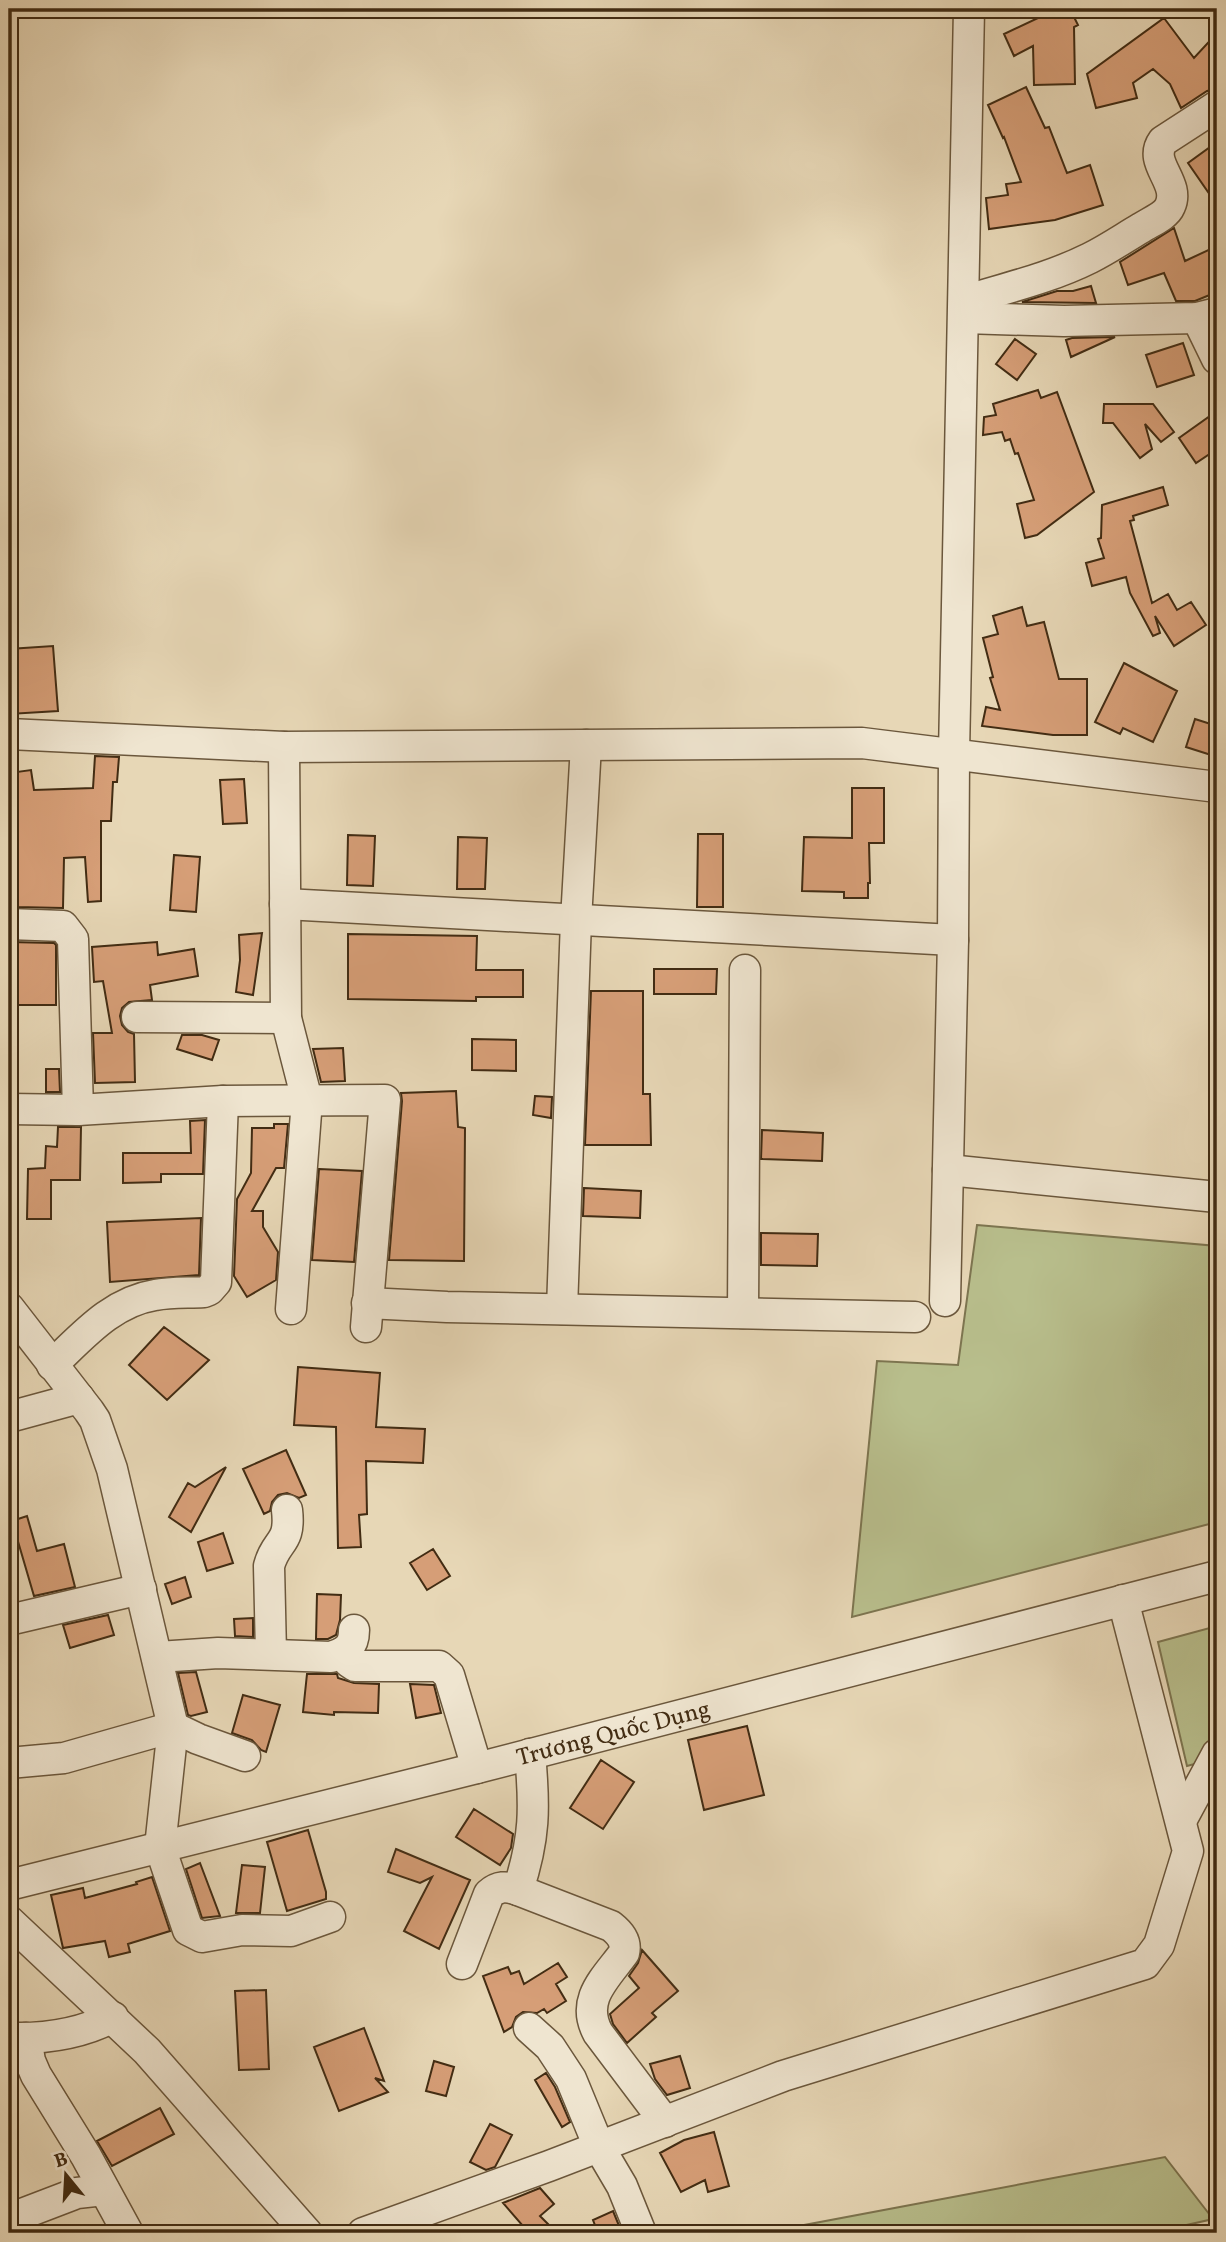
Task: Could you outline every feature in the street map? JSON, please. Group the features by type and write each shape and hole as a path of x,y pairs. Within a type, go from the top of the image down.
{"street":[{"path":"945,1301 969,9"},
{"path":"964,309 1083,261 1167,211 1172,198 1171,189 1158,158 1159,147 1163,141 1217,106"},
{"path":"964,309 1064,321 1207,316 1217,359"},
{"path":"9,734 284,747 862,743 1217,787"},
{"path":"562,1309 576,920 586,745"},
{"path":"284,747 286,1018 307,1100 291,1309"},
{"path":"285,904 953,940"},
{"path":"9,925 63,926 73,939 78,1110"},
{"path":"743,1313 745,970"},
{"path":"137,1017 286,1018"},
{"path":"9,1109 78,1110 223,1101 385,1100 366,1315 562,1309 915,1317"},
{"path":"52,1365 100,1320 119,1307 156,1295 204,1292 216,1282 223,1101"},
{"path":"948,1170 1217,1198"},
{"path":"9,1308 95,1420 112,1469 173,1727 160,1847 185,1924 193,1934 202,1937 242,1930 290,1931 330,1917"},
{"path":"9,1417 79,1398"},
{"path":"271,1654 270,1566 273,1556 289,1532 287,1510"},
{"name":"Trương Quốc Dụng","path":"9,1885 477,1768 1217,1576"},
{"path":"9,1620 141,1589"},
{"path":"363,2233 666,2122 783,2076 1145,1964 1159,1945 1188,1851 1123,1600"},
{"path":"158,1657 187,1654 331,1657 349,1641 349,1662 355,1665 439,1666 449,1675 477,1768"},
{"path":"9,1763 64,1758 173,1727 245,1756"},
{"path":"518,1889 528,1859 535,1817 530,1754"},
{"path":"1181,1821 1217,1754"},
{"path":"462,1964 489,1894 504,1887 518,1889 603,1923 620,1933 624,1952 593,1998 590,2007 592,2017 598,2033 666,2122"},
{"path":"9,1921 113,2017 208,2118 307,2233"},
{"path":"113,2017 80,2031 18,2038 36,2075 128,2233"},
{"path":"529,2028 550,2048 572,2079 599,2147 622,2186 641,2233"},
{"path":"9,2219 77,2193 104,2190"}],"green space":[{"path":"977,1225 1217,1246 1217,1522 852,1617 877,1361 958,1365"},
{"path":"1217,1626 1217,1758 1187,1766 1158,1642"},
{"path":"1165,2157 1213,2219 1151,2233 793,2233 799,2226"}],"building":[{"path":"1057,9 1070,9 1078,25 1074,27 1075,84 1034,85 1033,46 1014,56 1004,34"},
{"path":"1164,18 1194,58 1217,33 1217,89 1207,91 1181,108 1170,84 1153,69 1133,83 1137,98 1096,108 1087,74"},
{"path":"1026,87 1045,128 1049,127 1067,173 1090,165 1103,205 1055,220 989,229 986,198 1008,195 1006,184 1021,182 1004,137 988,105"},
{"path":"1217,142 1217,205 1188,163"},
{"path":"1174,228 1185,261 1217,246 1217,292 1195,301 1176,301 1164,273 1128,285 1120,262"},
{"path":"1091,286 1096,303 1022,302 1057,291 1073,291"},
{"path":"1115,337 1071,357 1066,340 1072,338"},
{"path":"1015,339 1036,354 1017,380 996,364"},
{"path":"1183,343 1194,375 1157,387 1146,355"},
{"path":"1038,390 1041,398 1057,392 1094,492 1037,535 1025,538 1017,504 1034,500 1018,453 1015,454 1010,439 1005,441 1002,432 983,435 984,417 996,415 993,404"},
{"path":"1104,404 1153,404 1174,432 1161,442 1145,424 1152,449 1140,458 1113,423 1103,423"},
{"path":"1217,411 1217,449 1196,463 1179,438"},
{"path":"1163,487 1168,505 1133,516 1134,520 1130,521 1152,603 1168,594 1177,610 1191,602 1206,625 1174,646 1155,616 1160,633 1153,636 1130,593 1126,577 1092,586 1086,563 1104,558 1098,539 1101,538 1102,505"},
{"path":"1022,607 1027,626 1044,622 1059,679 1087,679 1087,735 1053,735 982,726 986,707 1000,710 990,678 993,677 983,638 998,634 993,616"},
{"path":"53,646 58,711 9,714 9,649"},
{"path":"1124,663 1177,691 1153,742 1123,728 1120,734 1095,722"},
{"path":"1195,719 1217,726 1217,737 1211,755 1186,747"},
{"path":"95,756 119,757 117,782 113,782 111,821 101,821 101,901 88,902 85,857 64,858 63,908 16,907 9,839 9,773 31,770 34,790 93,788"},
{"path":"244,779 247,823 223,824 220,780"},
{"path":"852,788 884,788 884,843 869,843 868,898 844,898 844,892 802,891 804,837 852,838"},
{"path":"698,834 723,834 723,907 697,907"},
{"path":"348,835 375,836 373,886 347,885"},
{"path":"458,837 487,838 485,889 457,889"},
{"path":"174,855 200,857 196,912 170,910"},
{"path":"262,933 253,995 236,992 240,960 239,935"},
{"path":"348,934 477,936 476,970 523,970 523,997 476,997 476,1001 348,999"},
{"path":"9,942 56,945 56,1005 9,1005"},
{"path":"157,942 158,955 194,949 198,976 150,985 152,1000 129,1002 122,1008 122,1025 134,1034 135,1082 95,1083 93,1033 112,1033 103,981 94,982 92,947"},
{"path":"654,969 717,969 716,994 654,994"},
{"path":"591,991 643,991 643,1094 650,1094 651,1145 585,1145"},
{"path":"182,1035 202,1035 219,1040 212,1060 177,1049"},
{"path":"472,1039 516,1040 516,1071 472,1070"},
{"path":"343,1048 345,1081 321,1082 313,1049"},
{"path":"46,1069 59,1069 60,1092 46,1092"},
{"path":"456,1091 458,1127 465,1128 464,1261 389,1260 401,1093"},
{"path":"535,1096 552,1097 551,1118 533,1115"},
{"path":"205,1120 203,1174 161,1174 161,1182 123,1183 123,1153 191,1153 190,1121"},
{"path":"274,1124 288,1124 284,1168 276,1168 252,1211 263,1211 263,1227 278,1252 276,1280 247,1297 234,1276 237,1199 251,1173 252,1128 274,1128"},
{"path":"58,1127 81,1127 80,1180 51,1180 51,1219 27,1219 28,1169 45,1168 46,1146 57,1147"},
{"path":"762,1130 823,1133 822,1161 761,1159"},
{"path":"319,1169 362,1171 354,1262 312,1260"},
{"path":"584,1188 641,1191 640,1218 583,1216"},
{"path":"201,1218 199,1275 110,1282 107,1222"},
{"path":"761,1233 818,1234 817,1266 761,1265"},
{"path":"164,1327 209,1360 167,1400 129,1365"},
{"path":"298,1367 380,1373 376,1427 425,1429 423,1463 366,1461 367,1514 359,1515 361,1547 338,1548 336,1427 294,1425"},
{"path":"286,1450 306,1495 299,1498 287,1493 278,1495 272,1502 270,1511 264,1514 243,1469"},
{"path":"226,1467 191,1532 169,1517 188,1483 195,1487"},
{"path":"27,1516 37,1551 64,1544 75,1587 34,1596 12,1521"},
{"path":"223,1533 233,1563 207,1571 198,1542"},
{"path":"433,1549 450,1576 427,1590 410,1563"},
{"path":"185,1577 191,1597 172,1604 165,1584"},
{"path":"317,1594 341,1595 340,1620 336,1635 328,1639 316,1639"},
{"path":"108,1615 114,1635 70,1648 63,1625"},
{"path":"253,1618 253,1637 235,1636 234,1619"},
{"path":"196,1672 207,1712 191,1716 188,1715 178,1673"},
{"path":"307,1674 337,1674 338,1678 354,1683 379,1684 378,1713 334,1712 334,1715 303,1712"},
{"path":"410,1684 434,1685 441,1713 416,1718"},
{"path":"243,1695 280,1705 266,1752 252,1740 232,1733"},
{"path":"747,1726 764,1795 704,1810 688,1740"},
{"path":"601,1760 634,1782 603,1829 570,1808"},
{"path":"474,1809 513,1834 511,1848 500,1865 456,1837"},
{"path":"308,1830 326,1899 287,1911 267,1842"},
{"path":"396,1849 470,1880 439,1949 404,1931 432,1877 420,1883 388,1872"},
{"path":"200,1863 220,1916 202,1918 186,1869"},
{"path":"242,1865 265,1867 260,1913 236,1913"},
{"path":"152,1877 170,1931 128,1944 130,1952 109,1957 105,1941 63,1948 51,1895 83,1888 85,1898 137,1884 136,1882"},
{"path":"642,1950 678,1991 652,2013 656,2017 627,2043 613,2024 610,2014 639,1988 629,1976 638,1963"},
{"path":"558,1963 567,1977 556,1984 566,2001 547,2013 544,2009 537,2013 523,2012 516,2017 512,2027 504,2032 483,1976 508,1967 511,1974 519,1971 524,1984"},
{"path":"266,1990 269,2069 239,2070 235,1991"},
{"path":"364,2028 384,2081 375,2078 388,2092 339,2111 314,2047"},
{"path":"680,2056 690,2088 667,2095 655,2079 650,2064"},
{"path":"434,2061 454,2067 446,2096 426,2091"},
{"path":"546,2073 570,2122 562,2127 535,2080"},
{"path":"160,2108 174,2134 112,2166 97,2141"},
{"path":"490,2124 512,2135 495,2167 486,2170 470,2162"},
{"path":"714,2132 729,2186 708,2192 705,2180 681,2192 660,2153 684,2140"},
{"path":"540,2188 554,2204 540,2216 557,2233 529,2233 503,2203"},
{"path":"613,2211 622,2233 598,2233 593,2220"}]}
